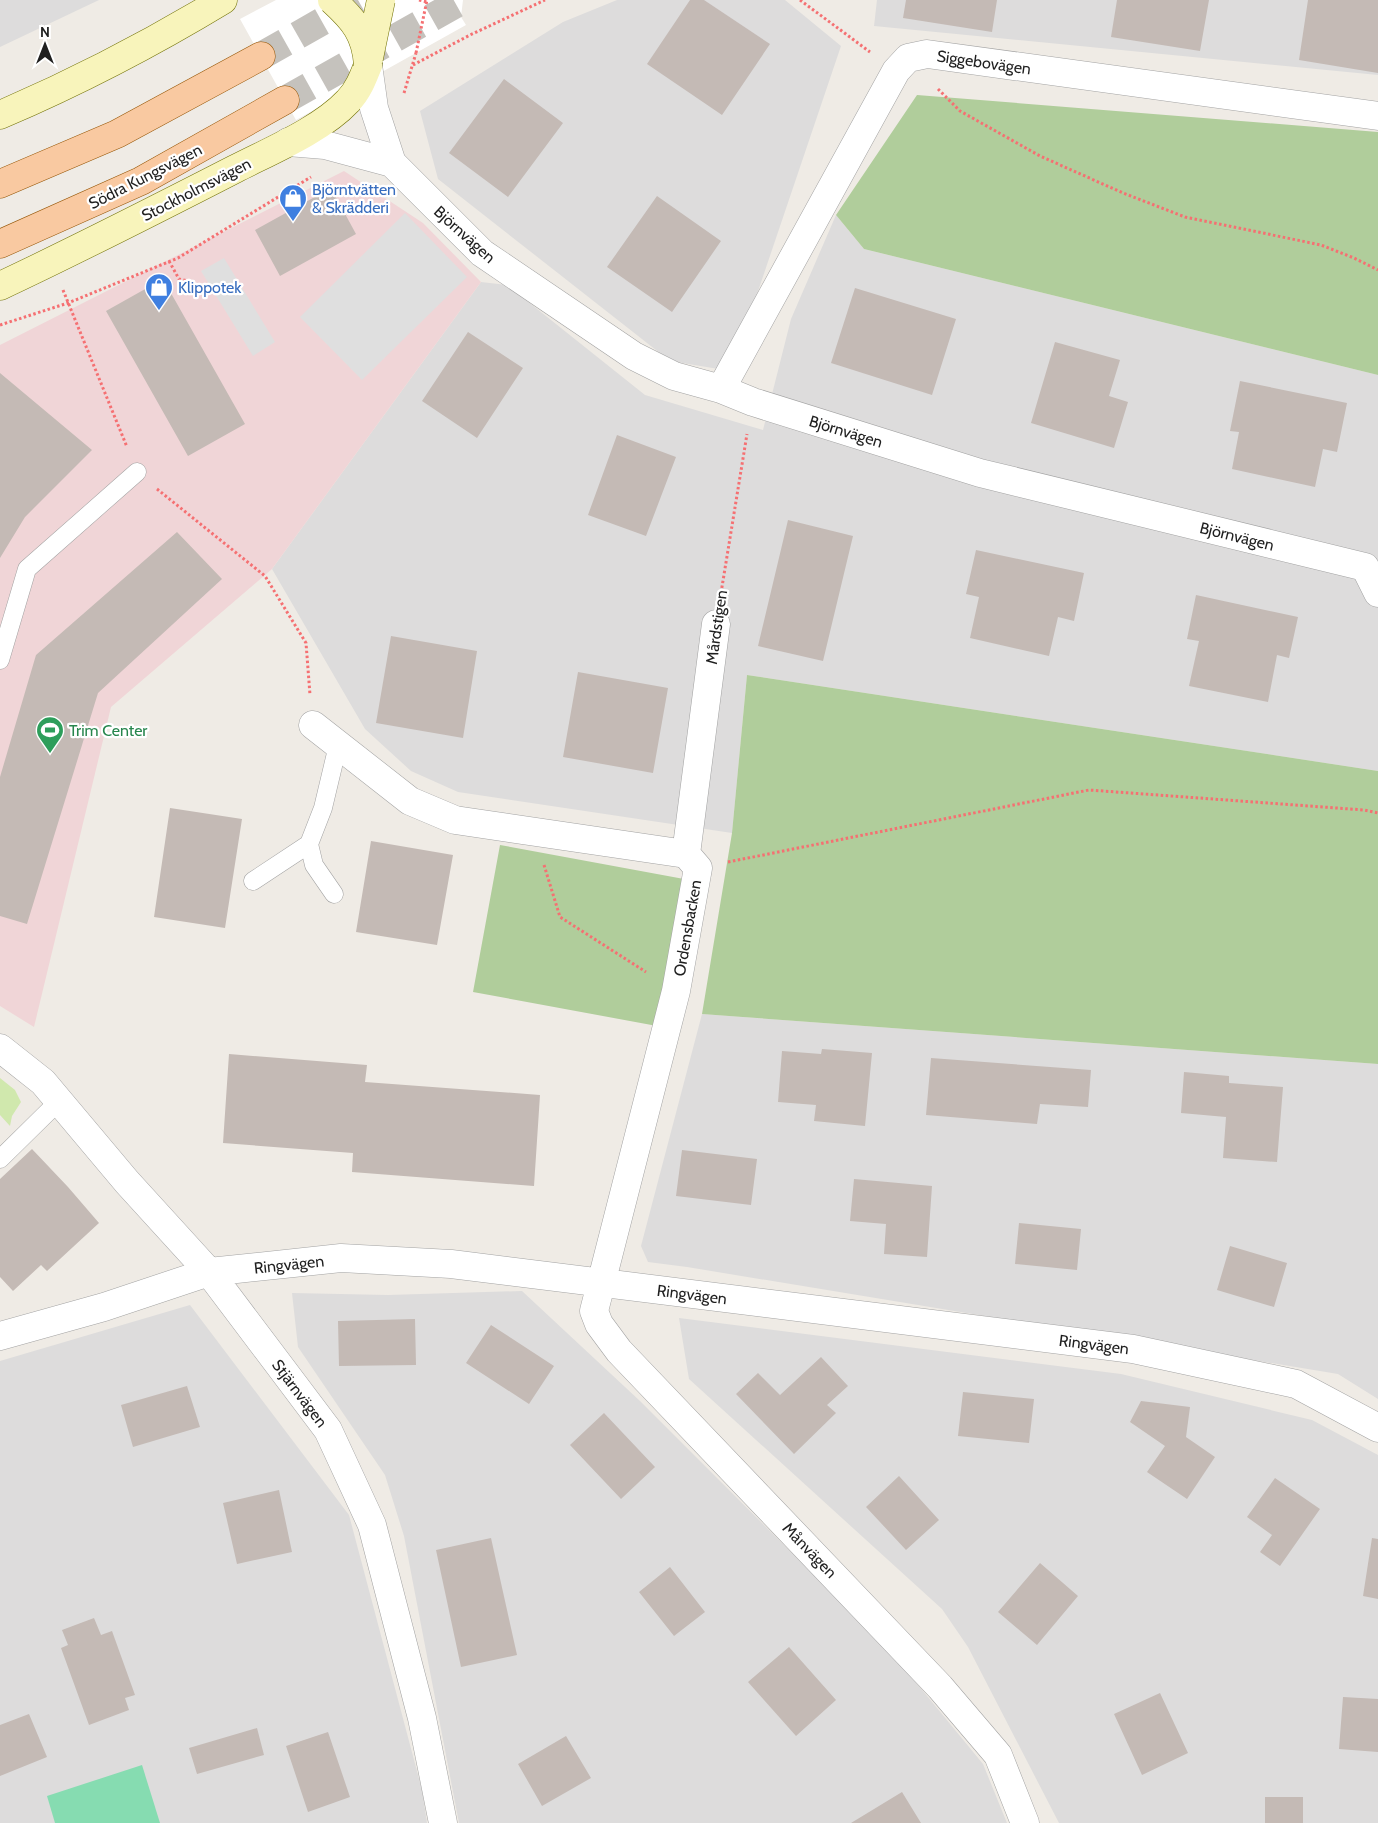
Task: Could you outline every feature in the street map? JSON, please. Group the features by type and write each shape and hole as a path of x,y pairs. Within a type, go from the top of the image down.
{"main road":[{"path":"0,184 117,134 261,56"},
{"name":"Södra Kungsvägen","path":"0,244 141,181 285,100"}],"street":[{"path":"0,115 36,100 167,34 224,0"},
{"path":"332,0 347,13 358,29 366,46 366,76"},
{"name":"Stockholmsvägen","path":"0,286 52,262 288,142 327,120 349,101 366,76 381,0"},
{"name":"Siggebovägen","path":"721,389 896,71 908,58 927,54 1378,116"},
{"name":"Björnvägen","path":"366,76 392,163 482,253 634,356 674,376 721,389 753,402 980,473 1371,566 1378,593"},
{"name":"Björnvägen","path":"288,142 326,145 392,163"},
{"name":"Mårdstigen","path":"692,861 716,624"},
{"name":"Ordensbacken","path":"313,726 410,801 455,820 692,861 676,990 600,1283"},
{"name":"Stjärnvägen","path":"0,1048 43,1082 127,1182 209,1272 328,1430 372,1525 422,1718 443,1823"},
{"name":"Ringvägen","path":"0,1336 104,1308 209,1272 341,1258 451,1264 1133,1349 1296,1384 1378,1428"},
{"name":"Månvägen","path":"600,1283 594,1311 599,1324 619,1350 940,1687 998,1755 1025,1823"}],"lane":[{"path":"0,660 27,569 137,472"},
{"path":"334,894 314,865 309,844 323,808 338,745"},
{"path":"254,881 309,844"},
{"path":"0,1158 59,1101"}],"path":[{"path":"379,124 393,113 407,88 427,1 419,0"},
{"path":"412,65 545,0"},
{"path":"800,0 896,71 932,83 960,111 1040,156 1185,218 1322,245 1378,270"},
{"path":"0,325 68,302 178,258 333,164 346,150"},
{"path":"169,261 179,279 193,282"},
{"path":"52,262 137,472 265,576 306,643 313,726"},
{"name":"Mårdstigen","path":"716,624 753,402"},
{"path":"692,861 1089,790 1364,810 1378,813"},
{"path":"534,833 560,916 676,990"}],"shaded area":[{"path":"0,0 99,0 0,47"},
{"path":"617,0 785,0 841,46 731,371 670,361 438,179 420,111 563,22"},
{"path":"877,0 1378,0 1378,75 874,26"},
{"path":"344,171 423,223 481,282 272,569 111,707 34,1027 0,1006 0,345"},
{"path":"405,213 467,277 362,380 300,317"},
{"path":"836,215 864,249 1378,375 1378,771 747,675 732,833 458,792 411,771 365,729 272,569 481,282 507,285 645,395 763,430 791,319"},
{"path":"224,258 275,342 253,356 201,271"},
{"path":"702,1014 1378,1064 1378,1399 1338,1374 648,1262 641,1246"},
{"path":"522,1291 640,1401 876,1637 983,1764 1007,1823 459,1823 404,1536 385,1475 298,1347 292,1293 388,1295"},
{"path":"190,1305 349,1515 422,1790 427,1823 0,1823 0,1361"},
{"path":"679,1318 1121,1374 1312,1420 1378,1455 1378,1823 1059,1823 968,1647 942,1609 689,1379"}],"green space":[{"path":"917,95 1378,132 1378,375 864,249 836,215"},
{"path":"747,675 1378,771 1378,1064 702,1014 732,833"},
{"path":"500,845 684,879 657,1026 473,992"},
{"path":"0,1078 15,1090 21,1102 12,1116 10,1126 0,1115"},
{"path":"142,1765 160,1823 55,1823 47,1796"}],"pier":[{"path":"276,0 463,0 461,17 466,25 296,120 240,19"}],"building":[{"path":"690,0 704,0 770,44 722,115 647,64"},
{"path":"906,0 997,0 992,32 903,18"},
{"path":"1117,0 1209,0 1200,51 1111,37"},
{"path":"1308,0 1378,0 1378,73 1299,60"},
{"path":"504,79 563,123 508,197 449,153"},
{"path":"331,188 356,234 280,276 255,230"},
{"path":"657,196 721,241 672,312 607,267"},
{"path":"163,279 245,424 188,456 106,311"},
{"path":"855,288 956,319 932,395 831,363"},
{"path":"468,332 523,368 477,438 422,401"},
{"path":"1055,342 1120,360 1109,396 1128,402 1114,448 1031,423"},
{"path":"0,373 92,450 25,517 0,558"},
{"path":"1240,381 1347,403 1337,452 1323,449 1315,487 1232,469 1239,432 1230,431"},
{"path":"617,435 676,457 646,536 588,515"},
{"path":"788,520 853,536 823,661 758,646"},
{"path":"177,532 222,579 98,693 27,924 0,916 0,777 36,655"},
{"path":"976,550 1084,573 1074,621 1058,617 1049,656 970,638 979,597 966,594"},
{"path":"1196,595 1298,617 1289,658 1277,655 1268,702 1189,686 1199,641 1187,639"},
{"path":"391,636 477,651 463,738 376,723"},
{"path":"578,672 668,688 653,773 563,757"},
{"path":"170,808 242,819 225,928 154,917"},
{"path":"371,841 453,855 437,945 356,932"},
{"path":"822,1049 872,1053 865,1126 814,1121 816,1105 778,1102 782,1051 821,1054"},
{"path":"229,1054 367,1065 365,1082 540,1095 534,1186 352,1172 353,1153 223,1143"},
{"path":"931,1058 1091,1070 1088,1107 1040,1104 1037,1124 926,1115"},
{"path":"1184,1072 1229,1076 1229,1083 1283,1087 1277,1162 1223,1158 1226,1117 1181,1113"},
{"path":"32,1149 99,1223 47,1271 41,1265 13,1291 0,1277 0,1179"},
{"path":"682,1150 757,1159 751,1205 676,1196"},
{"path":"854,1179 932,1186 927,1257 884,1254 886,1224 850,1221"},
{"path":"1019,1223 1081,1229 1077,1270 1015,1264"},
{"path":"1230,1246 1287,1263 1274,1307 1217,1290"},
{"path":"415,1319 416,1365 339,1366 338,1321"},
{"path":"491,1325 554,1366 529,1404 466,1363"},
{"path":"821,1357 848,1386 827,1405 836,1413 794,1454 736,1394 758,1373 780,1395"},
{"path":"187,1386 200,1427 133,1447 121,1405"},
{"path":"963,1392 1034,1399 1029,1443 958,1436"},
{"path":"1141,1401 1190,1407 1186,1437 1215,1457 1187,1499 1147,1472 1165,1446 1130,1422"},
{"path":"604,1413 655,1467 621,1499 570,1445"},
{"path":"899,1476 939,1520 906,1550 866,1507"},
{"path":"1275,1478 1320,1509 1280,1566 1260,1552 1272,1535 1247,1517"},
{"path":"279,1490 292,1552 237,1564 223,1503"},
{"path":"491,1538 517,1655 461,1667 436,1550"},
{"path":"1372,1538 1378,1539 1378,1599 1363,1596"},
{"path":"1040,1563 1078,1596 1037,1645 998,1612"},
{"path":"670,1567 705,1612 674,1636 639,1592"},
{"path":"94,1618 101,1635 112,1631 135,1695 125,1698 129,1710 89,1725 61,1648 68,1645 62,1630"},
{"path":"789,1647 836,1700 796,1736 748,1682"},
{"path":"1160,1693 1188,1753 1142,1775 1114,1714"},
{"path":"1343,1697 1378,1699 1378,1752 1339,1749"},
{"path":"29,1714 47,1757 0,1776 0,1725"},
{"path":"257,1728 264,1755 197,1774 189,1748"},
{"path":"328,1732 350,1797 308,1812 286,1746"},
{"path":"566,1736 591,1778 542,1806 518,1764"},
{"path":"902,1792 921,1823 851,1823"},
{"path":"1265,1797 1303,1797 1303,1823 1265,1823"}],"tunnel":[{"path":"261,56 360,0"},
{"path":"285,100 463,0"}],"place":[{"name":"Björntvätten & Skrädderi","path":"293,222"},
{"name":"Klippotek","path":"159,311"},
{"name":"Trim Center","path":"50,754"}]}
